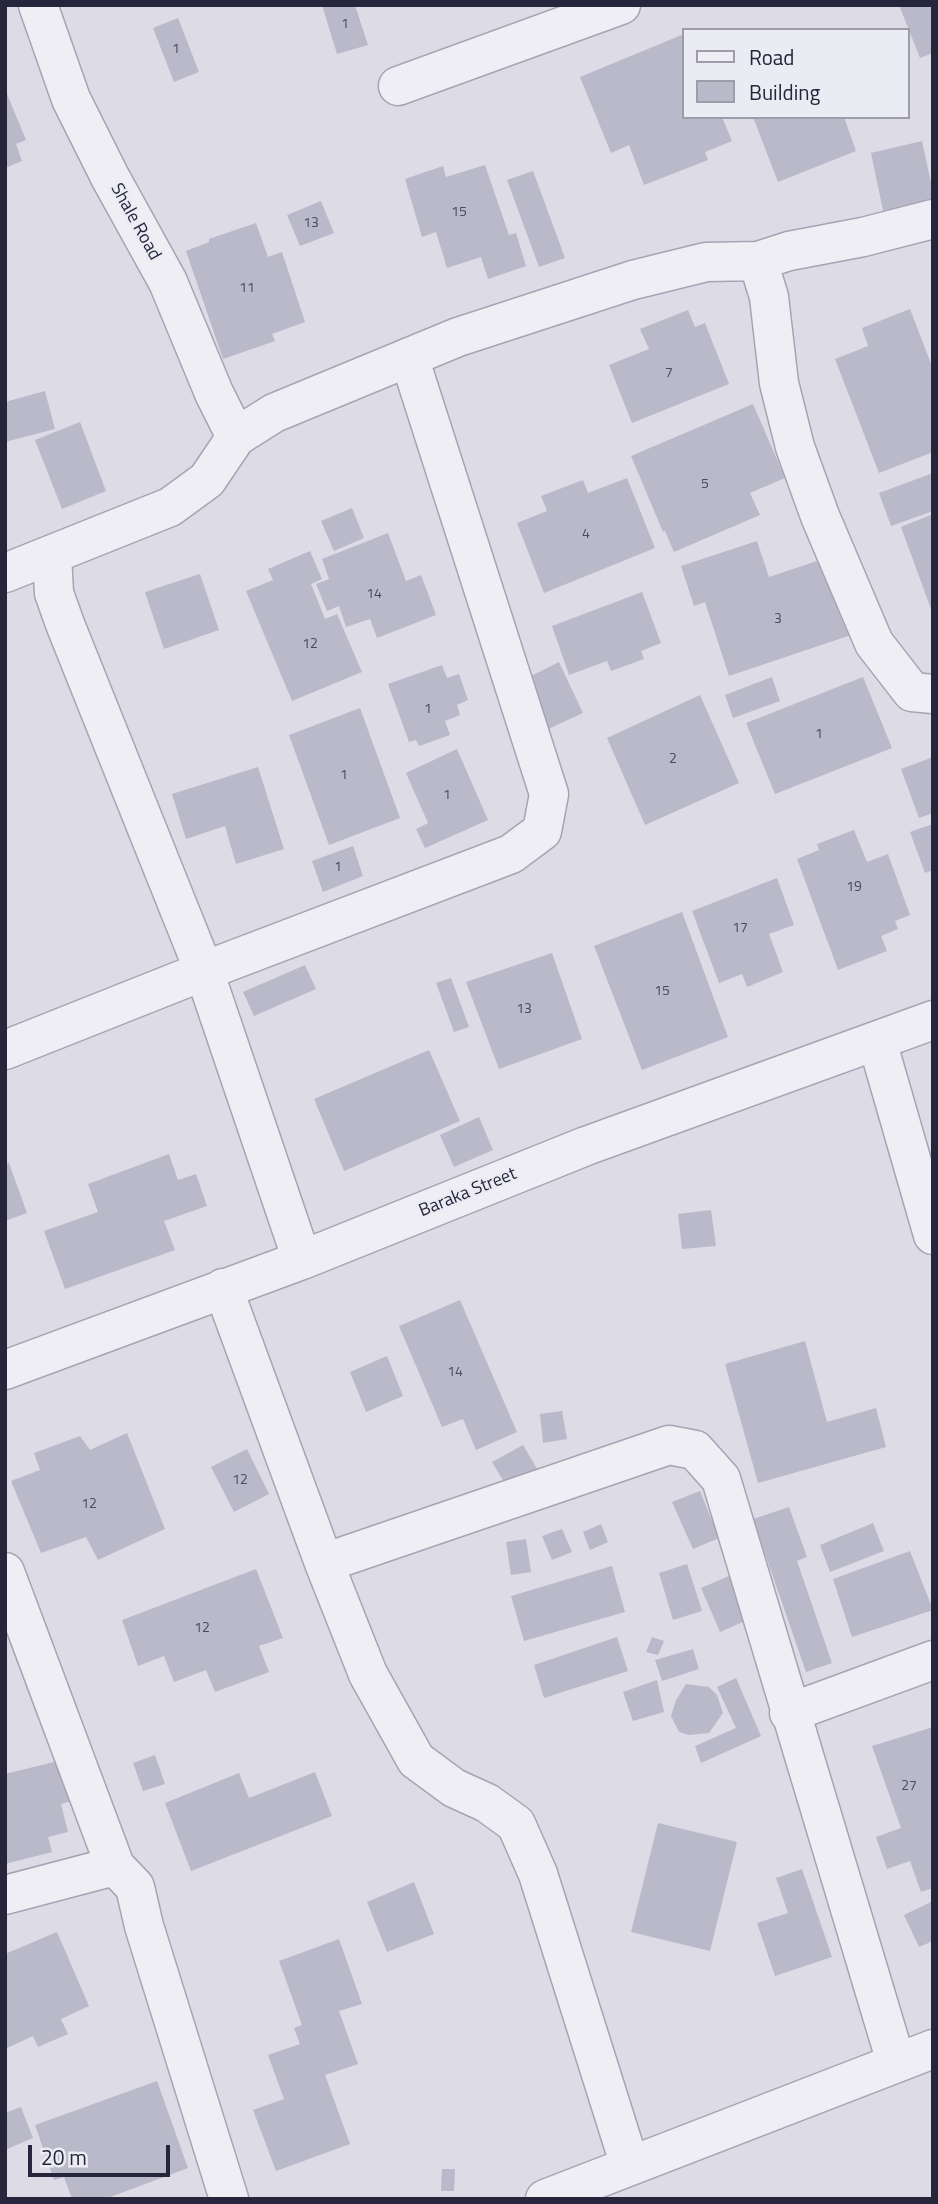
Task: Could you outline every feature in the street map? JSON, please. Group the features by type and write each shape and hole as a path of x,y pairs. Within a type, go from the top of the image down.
{"street":[{"name":"Shale Road","path":"38,5 71,99 110,177 169,282 214,393 236,437"},
{"path":"398,86 621,5"},
{"path":"5,573 170,507 208,480 236,437 274,413 458,337 633,280 706,262 758,261 789,251 863,237 933,219"},
{"path":"758,261 769,297 779,383 795,447 820,516 874,643 912,692 933,694"},
{"path":"5,1050 510,854 542,831 549,794 408,357"},
{"path":"51,555 54,593 65,624 204,971 302,1261"},
{"name":"Baraka Street","path":"5,1370 302,1261 586,1146 933,1020"},
{"path":"877,1041 933,1234"},
{"path":"223,1288 324,1563 368,1674 416,1760 454,1788 487,1803 516,1824 538,1874 630,2166"},
{"path":"324,1563 668,1445 695,1450 721,1479 789,1713 896,2062"},
{"path":"5,1572 115,1866 135,1887 144,1926 229,2199"},
{"path":"789,1713 933,1660"},
{"path":"5,1895 115,1866"},
{"path":"545,2199 933,2049"}],"building":[{"path":"322,5 355,5 368,45 337,54"},
{"path":"899,5 933,5 933,53 920,58"},
{"path":"178,18 199,72 174,82 153,28"},
{"path":"682,35 682,119 723,119 732,141 705,152 708,160 644,185 629,145 611,153 580,77"},
{"path":"5,89 26,140 16,144 22,161 5,168"},
{"path":"754,119 845,119 856,151 778,182"},
{"path":"922,141 933,192 933,210 885,220 871,153"},
{"path":"485,165 509,235 516,233 526,266 488,279 481,257 447,268 436,232 422,237 405,179 443,166 446,177"},
{"path":"533,171 565,258 539,267 507,180"},
{"path":"321,201 334,233 300,246 287,215"},
{"path":"256,223 268,257 282,252 305,322 272,334 275,341 223,359 186,251 209,242 209,239"},
{"path":"910,309 933,369 933,452 879,473 835,359 868,346 862,328"},
{"path":"688,310 695,327 705,323 729,384 632,423 609,365 649,349 640,329"},
{"path":"45,391 55,429 5,442 5,402"},
{"path":"753,404 785,478 750,493 760,515 674,552 631,456"},
{"path":"80,422 106,491 62,509 35,440"},
{"path":"933,473 933,511 891,526 879,493"},
{"path":"627,478 655,548 544,593 517,523 547,511 541,496 583,480 588,493"},
{"path":"352,508 364,538 334,551 321,521"},
{"path":"933,514 933,612 932,612 901,527"},
{"path":"388,533 406,581 421,575 436,615 377,638 370,619 346,627 339,606 327,611 316,584 329,579 322,559"},
{"path":"757,541 769,577 826,558 851,635 729,676 705,602 694,606 681,566"},
{"path":"310,551 322,579 311,584 325,619 337,614 362,672 292,701 246,591 273,580 268,569"},
{"path":"200,574 219,630 164,649 145,592"},
{"path":"642,592 661,643 641,651 644,659 611,671 607,661 569,675 552,626"},
{"path":"559,662 583,713 544,731 525,679"},
{"path":"442,665 447,678 459,674 468,700 457,705 460,715 445,721 450,735 419,746 416,740 409,742 388,684"},
{"path":"772,677 780,701 733,718 725,695"},
{"path":"863,677 892,748 775,794 746,723"},
{"path":"700,695 739,783 645,825 607,738"},
{"path":"360,708 400,818 329,845 289,735"},
{"path":"457,749 488,820 425,848 416,829 428,823 406,773"},
{"path":"933,757 933,813 919,818 901,769"},
{"path":"258,767 284,849 236,864 225,826 186,839 172,794"},
{"path":"933,824 933,870 925,873 910,832"},
{"path":"854,830 867,862 888,854 910,915 895,921 898,929 881,936 887,951 838,970 797,859 819,850 817,844"},
{"path":"353,846 363,876 323,892 312,861"},
{"path":"777,878 794,925 769,934 783,972 747,987 742,974 719,983 692,911"},
{"path":"682,912 728,1037 642,1070 594,946"},
{"path":"552,953 582,1039 499,1069 466,982"},
{"path":"305,965 316,989 254,1016 243,992"},
{"path":"451,978 469,1027 454,1032 436,983"},
{"path":"429,1050 460,1121 344,1171 314,1099"},
{"path":"479,1117 493,1150 454,1167 440,1135"},
{"path":"169,1154 178,1180 196,1174 207,1206 164,1221 175,1250 65,1289 44,1231 98,1212 88,1184"},
{"path":"9,1163 27,1213 5,1221 5,1164"},
{"path":"711,1210 716,1246 682,1249 678,1214"},
{"path":"460,1300 517,1432 476,1450 463,1419 442,1427 399,1326"},
{"path":"805,1341 827,1422 876,1408 886,1447 758,1483 725,1364"},
{"path":"387,1356 403,1396 366,1412 350,1372"},
{"path":"562,1411 567,1439 543,1443 540,1414"},
{"path":"127,1433 165,1529 98,1560 86,1537 41,1553 11,1481 40,1470 34,1453 80,1436 90,1450"},
{"path":"523,1445 539,1472 508,1489 492,1462"},
{"path":"247,1449 269,1494 234,1512 211,1467"},
{"path":"700,1491 719,1538 693,1549 672,1502"},
{"path":"789,1507 807,1557 797,1561 832,1663 806,1672 753,1519"},
{"path":"873,1523 884,1551 830,1572 820,1545"},
{"path":"601,1524 608,1542 590,1550 583,1532"},
{"path":"562,1529 572,1552 552,1560 542,1536"},
{"path":"526,1539 531,1572 511,1575 506,1542"},
{"path":"910,1551 933,1610 852,1637 833,1579"},
{"path":"687,1564 702,1611 673,1620 659,1573"},
{"path":"612,1566 625,1612 524,1641 511,1596"},
{"path":"256,1569 283,1638 259,1646 269,1672 215,1692 206,1670 174,1682 164,1656 138,1666 122,1620"},
{"path":"731,1575 750,1619 720,1632 701,1588"},
{"path":"617,1637 628,1671 544,1698 534,1665"},
{"path":"652,1637 664,1641 658,1655 646,1652"},
{"path":"693,1649 699,1669 662,1681 655,1660"},
{"path":"736,1678 761,1736 701,1763 695,1746 736,1728 717,1687"},
{"path":"657,1680 664,1712 633,1721 623,1692"},
{"path":"686,1684 709,1687 717,1695 723,1713 709,1733 689,1735 679,1732 671,1716 676,1700"},
{"path":"933,1727 933,1888 921,1892 910,1861 887,1869 876,1837 901,1828 872,1746"},
{"path":"155,1755 165,1784 143,1791 133,1763"},
{"path":"66,1759 75,1800 61,1804 68,1832 48,1837 52,1852 5,1864 5,1774"},
{"path":"315,1772 332,1816 191,1871 165,1803 239,1773 249,1798"},
{"path":"658,1823 737,1842 710,1951 631,1932"},
{"path":"802,1869 832,1957 775,1976 757,1923 788,1913 776,1878"},
{"path":"414,1882 434,1934 387,1952 367,1902"},
{"path":"933,1901 933,1941 919,1947 904,1915"},
{"path":"57,1932 89,2006 61,2019 68,2034 38,2047 33,2036 5,2049 5,1954"},
{"path":"339,1939 362,2004 339,2011 358,2064 325,2075 350,2144 276,2171 253,2110 284,2099 268,2055 300,2044 294,2028 302,2025 279,1961"},
{"path":"157,2081 188,2168 105,2199 72,2199 64,2177 54,2180 35,2125"},
{"path":"21,2107 33,2138 5,2150 5,2113"},
{"path":"442,2169 455,2169 454,2191 441,2191"}]}
